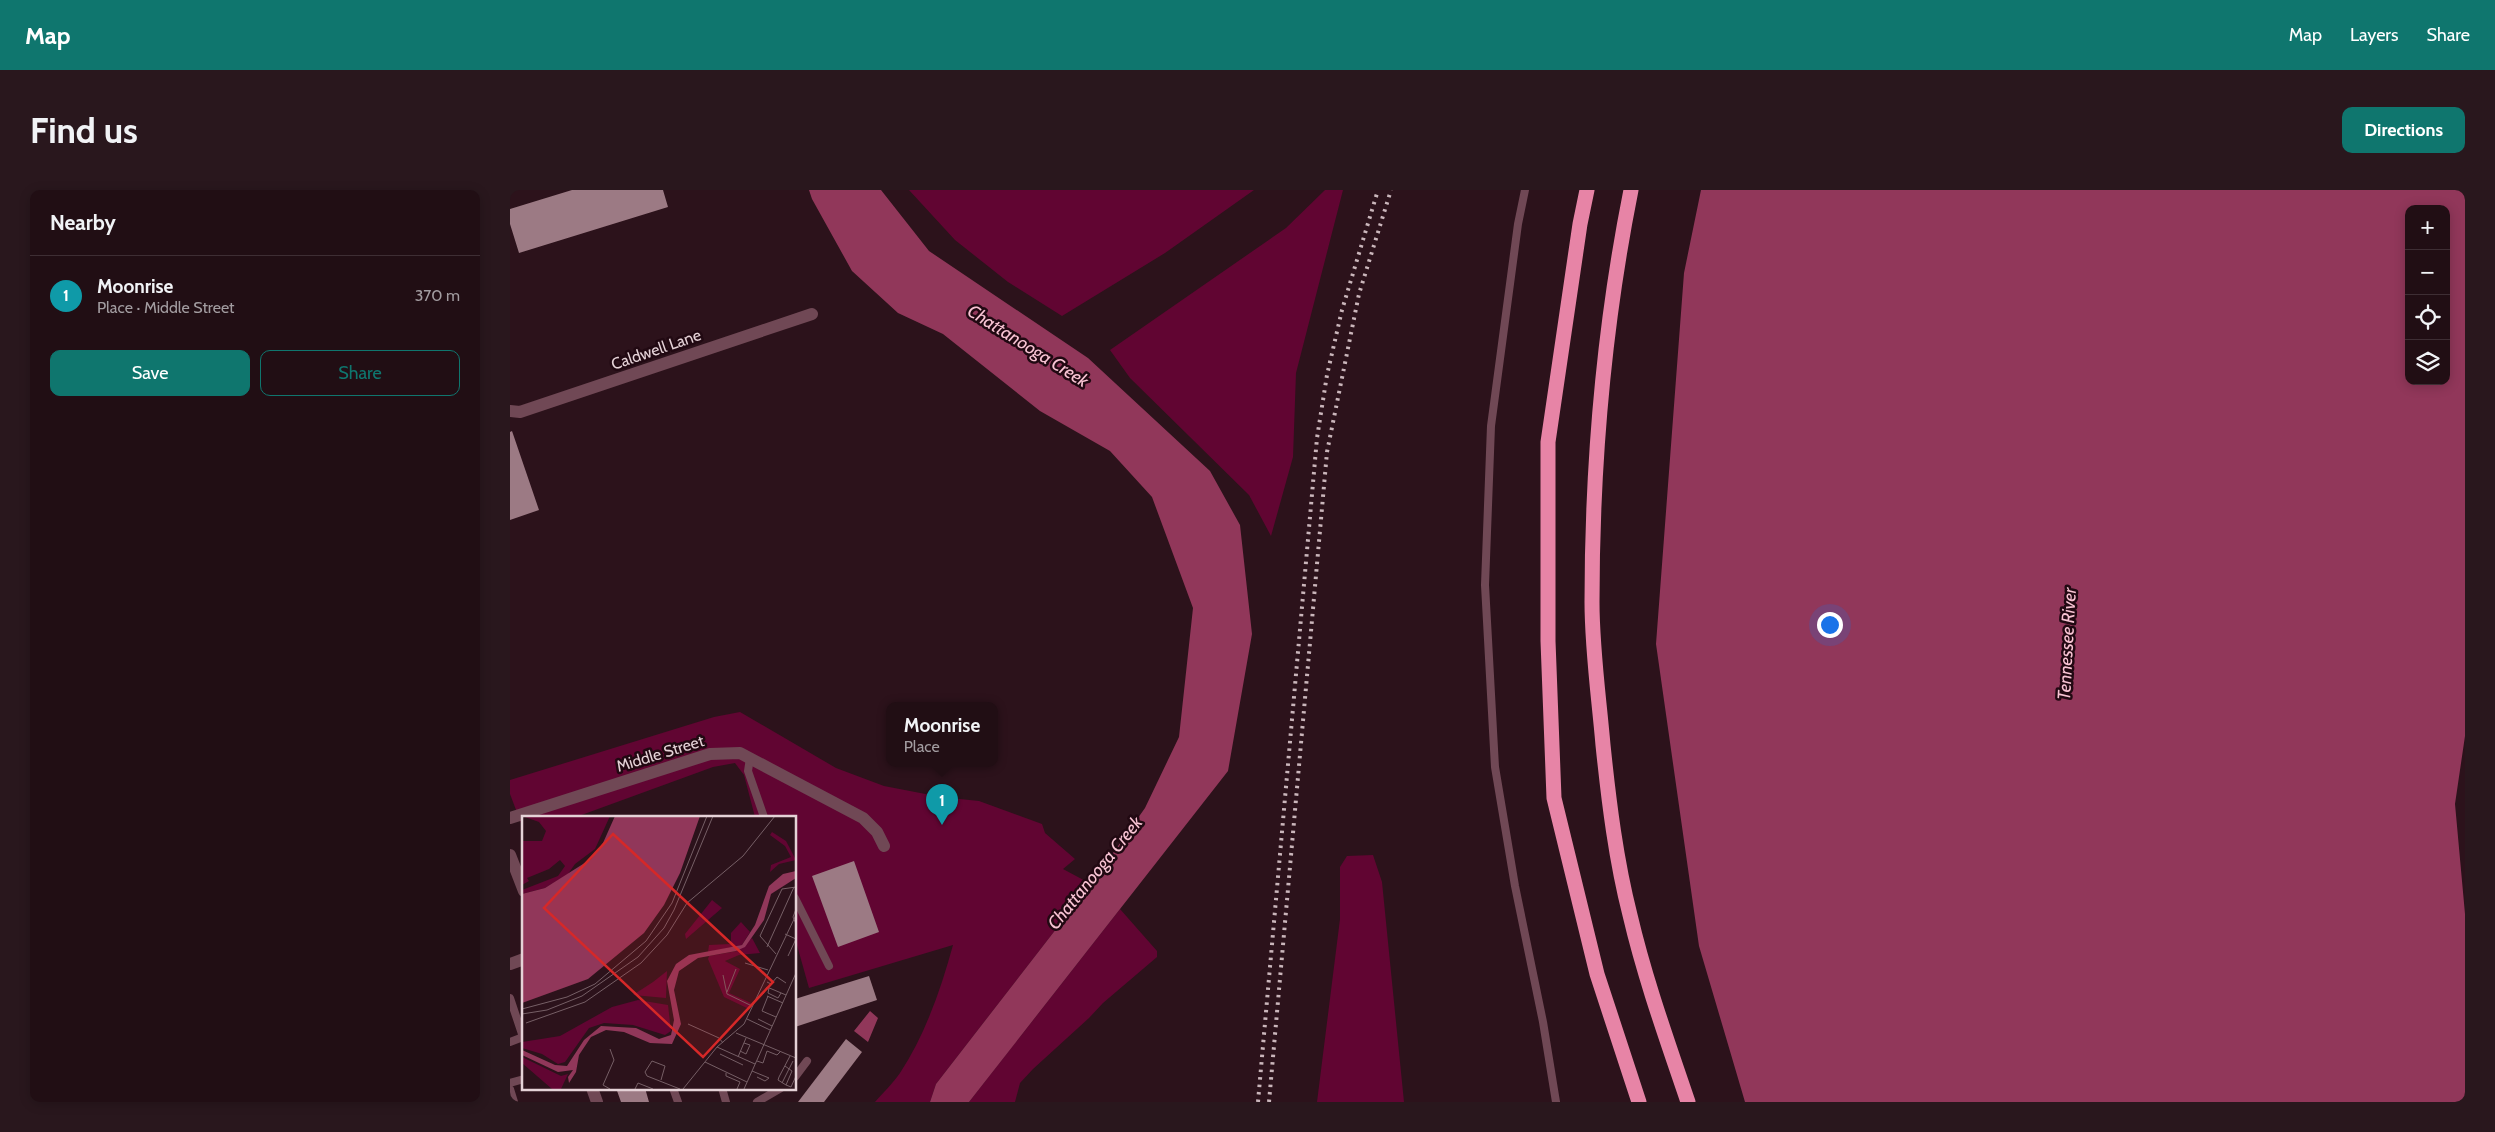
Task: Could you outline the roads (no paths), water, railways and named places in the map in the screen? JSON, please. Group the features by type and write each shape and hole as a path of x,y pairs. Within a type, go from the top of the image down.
{"highway":[{"path":"1588,190 1580,224 1548,442 1548,641 1554,798 1597,974 1639,1102"},
{"path":"1631,190 1617,258 1595,459 1592,603 1596,672 1611,821 1630,915 1654,1002 1688,1102"}],"street":[{"name":"Caldwell Lane","path":"510,411 520,412 812,314"},
{"name":"Middle Street","path":"510,818 710,754 740,752 863,818 877,832 884,846"},
{"path":"510,855 522,886"},
{"path":"510,964 522,960"},
{"path":"593,1090 597,1102"}],"lane":[{"path":"1525,190 1518,224 1491,426 1485,585 1495,767 1515,886 1543,1022 1556,1102"},
{"path":"750,758 748,771 764,816"},
{"path":"796,900 829,966"},
{"path":"510,998 522,1038 510,1042"},
{"path":"796,1076 807,1061"},
{"path":"510,1084 522,1080"},
{"path":"510,1089 514,1102"},
{"path":"756,1102 777,1090"}],"water":[{"name":"Chattanooga Creek","path":"809,190 881,190 929,251 1088,358 1210,471 1240,525 1252,634 1228,771 969,1102 930,1102 936,1084 1091,884 1145,808 1179,737 1193,608 1152,497 1110,451 1040,411 943,334 898,313 852,271 812,199"},
{"name":"Tennessee River","path":"1701,190 2465,190 2465,736 2455,804 2465,914 2465,1102 1745,1102 1699,946 1656,644 1684,273"},
{"path":"870,1011 878,1018 868,1042 854,1031"}],"railway":[{"path":"1258,1102 1317,438 1327,375 1342,310 1378,190"},
{"path":"1269,1102 1327,452 1359,294 1391,190"}],"place":[{"name":"Moonrise","path":"942,825"}]}
